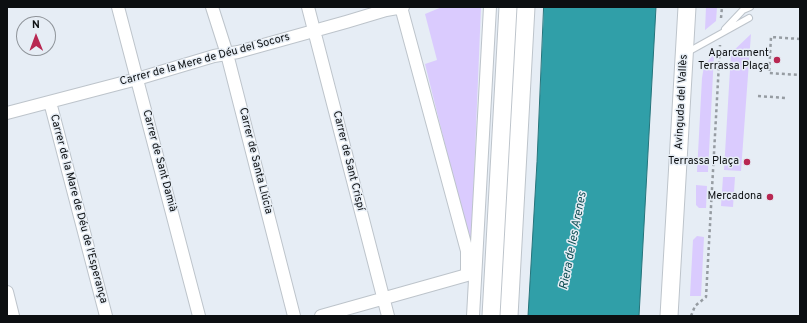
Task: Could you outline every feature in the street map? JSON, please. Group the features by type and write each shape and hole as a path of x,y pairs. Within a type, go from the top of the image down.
{"main road":[{"path":"491,316 508,7"},
{"path":"509,316 526,7"},
{"name":"Avinguda del Vallès","path":"669,316 687,7"}],"street":[{"name":"Carrer de Sant Damià","path":"118,7 199,316"},
{"name":"Carrer de Santa Llúcia","path":"212,7 227,54 294,316"},
{"name":"Carrer de Sant Crispí","path":"308,7 388,316"},
{"name":"Carrer de la Mere de Déu del Socors","path":"7,113 137,79 214,56 227,54 386,10 402,7"},
{"path":"321,316 467,274 467,251 402,7"},
{"path":"473,316 490,7"},
{"name":"Carrer de la Mare de Déu de l'Esperança","path":"50,102 106,316"},
{"path":"7,292 14,316"}],"lane":[{"path":"721,33 743,10 750,7"},
{"path":"684,54 749,18"}],"path":[{"path":"691,316 695,306 706,297 722,7"},
{"path":"800,39 771,37 769,73 800,75"},
{"path":"758,96 786,98"}],"shaded area":[{"path":"442,7 481,7 471,249 425,64 437,60 425,14"},
{"path":"706,7 717,7 716,21 705,30"},
{"path":"751,34 741,171 724,170 731,53"},
{"path":"714,54 708,172 697,172 702,78 704,66"},
{"path":"723,177 735,177 733,207 721,206"},
{"path":"696,185 707,186 706,208 699,208 696,205"},
{"path":"697,236 704,237 701,296 690,296 693,240"}],"water":[{"name":"Riera de les Arenes","path":"544,7 656,7 639,316 528,316"}],"place":[{"name":"Aparcament Terrassa Plaça","path":"777,60"},
{"name":"Terrassa Plaça","path":"747,162"},
{"name":"Mercadona","path":"770,197"}]}
